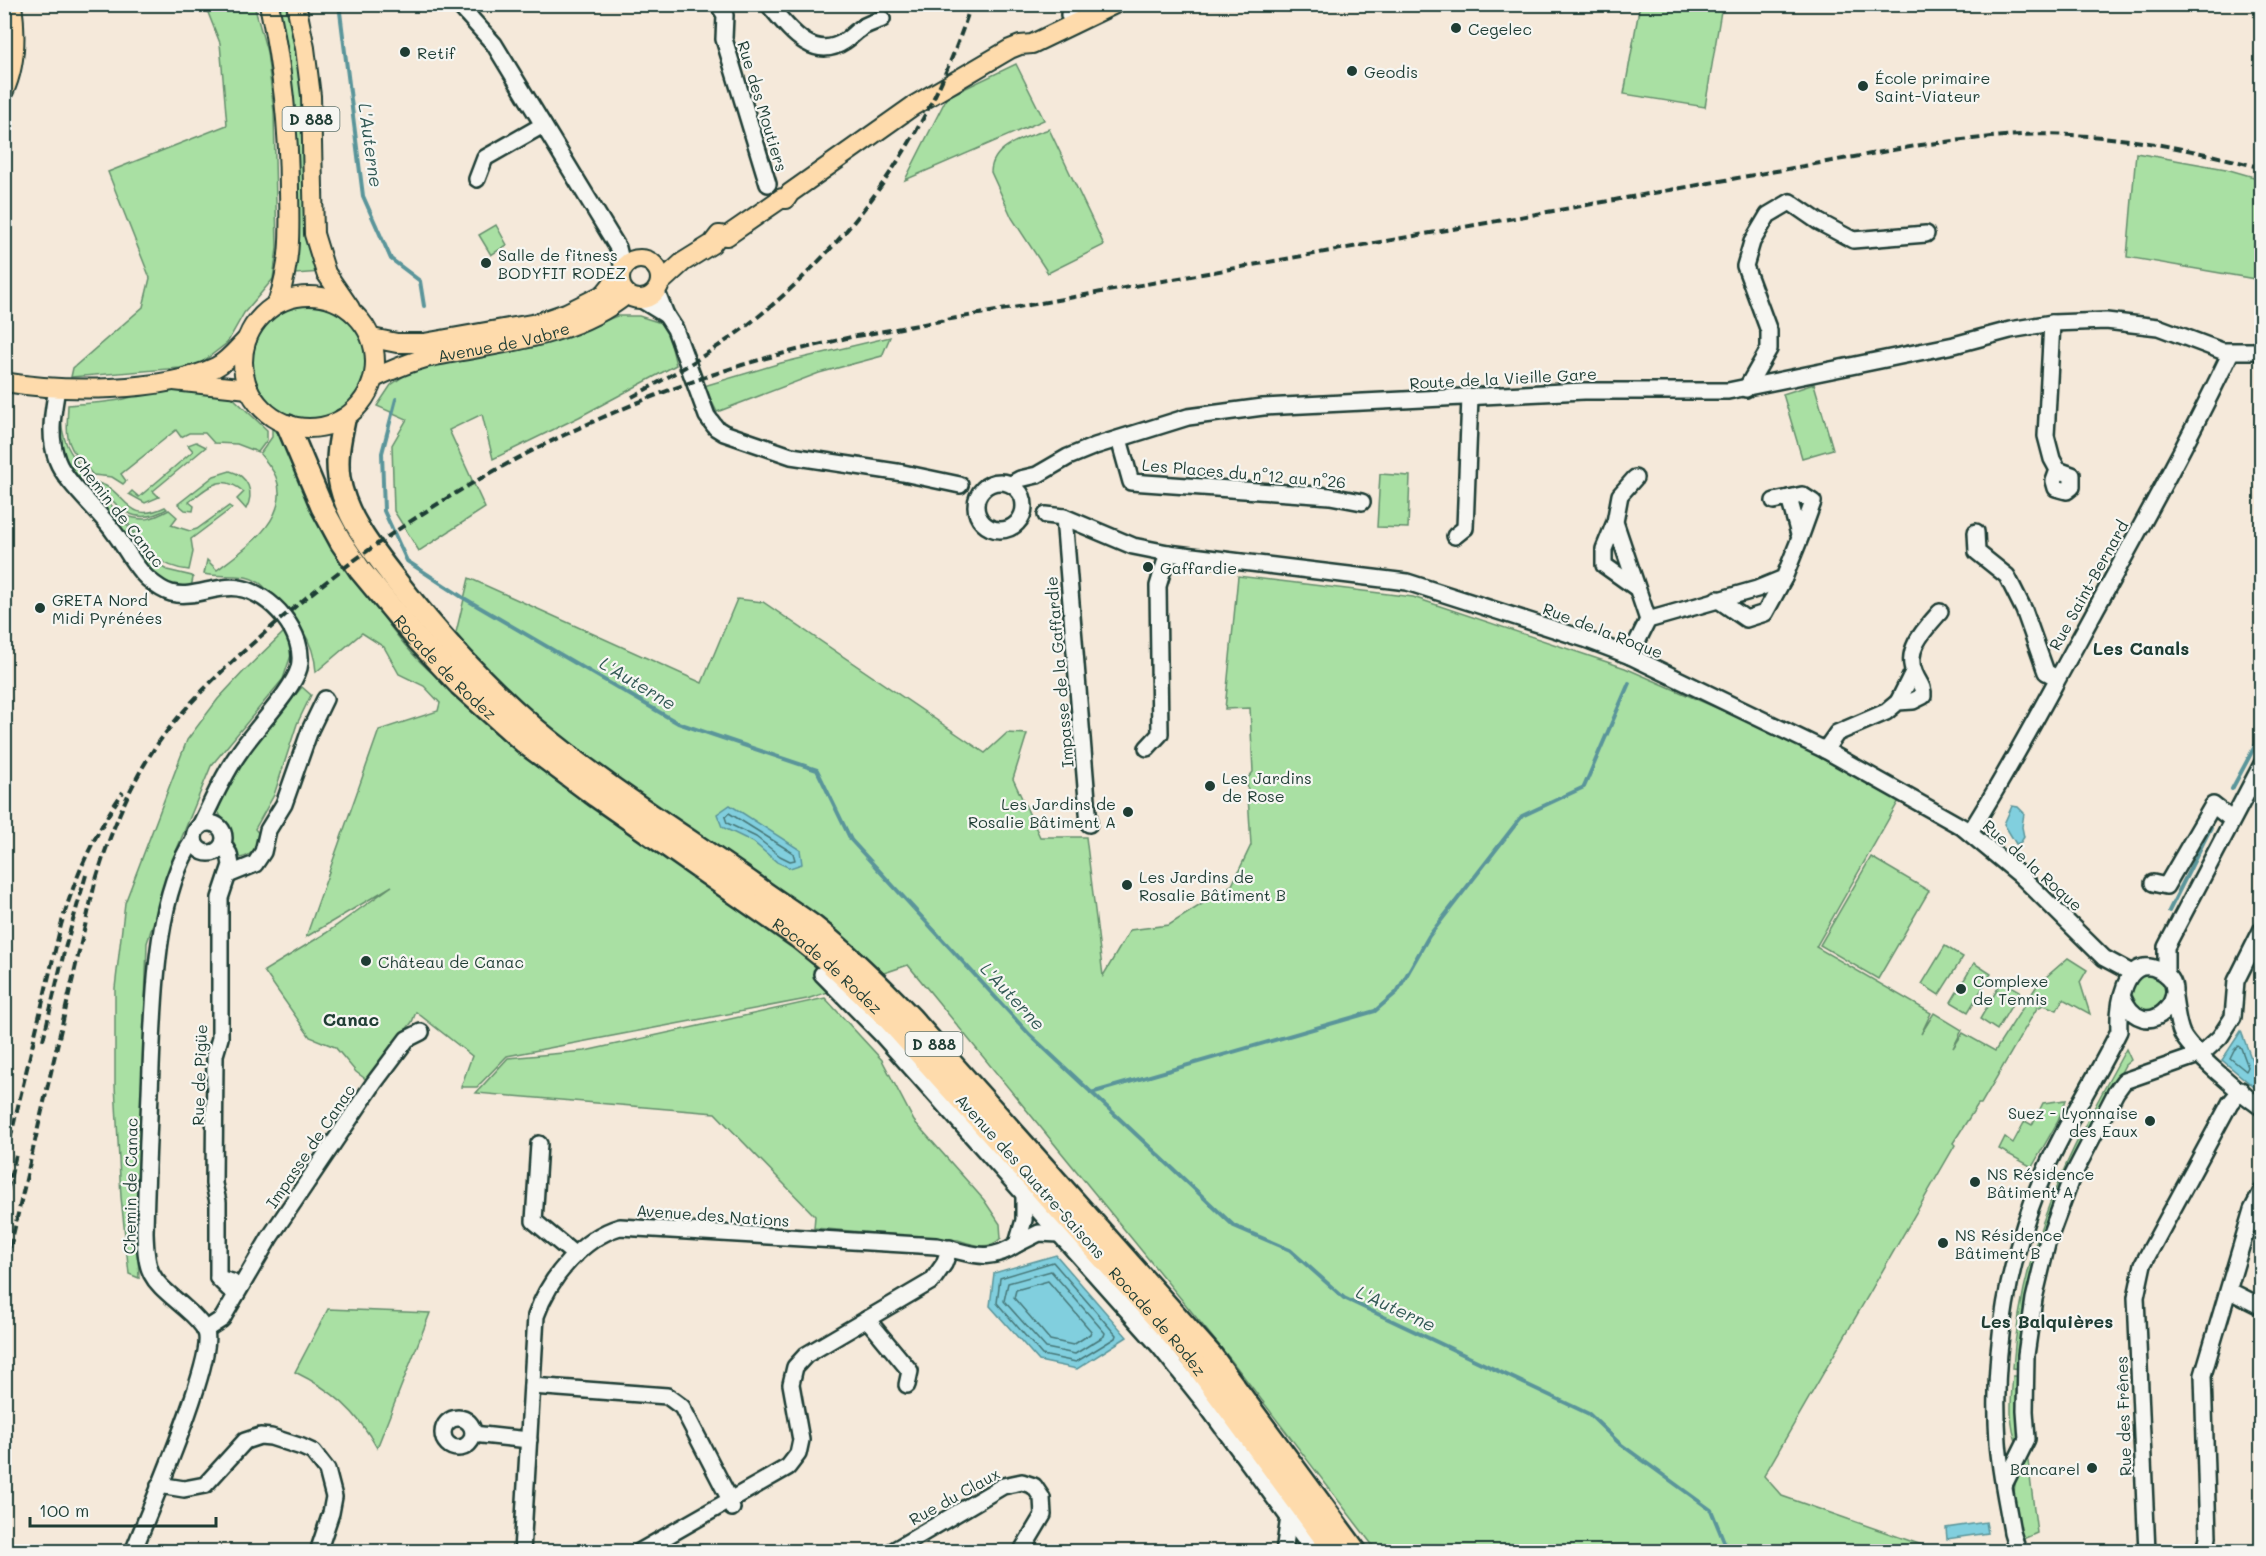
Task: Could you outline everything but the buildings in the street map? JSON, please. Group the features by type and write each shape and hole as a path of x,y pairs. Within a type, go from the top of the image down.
{"highway":[{"name":"Rocade de Rodez","path":"344,420 337,450 337,465 339,480 355,522 386,567 429,621 483,682 535,728 600,777 813,927 864,970 910,1017 1211,1355 1356,1551"},
{"name":"Rocade de Rodez","path":"288,426 322,507 341,542 360,570 418,640 460,685 525,743 596,796 798,937 829,962 885,1015 1190,1356 1335,1551"},
{"path":"596,796 617,820 725,898 822,975"}],"main road":[{"path":"4,91 11,69 15,35 12,4"},
{"name":"D 888","path":"269,4 280,57 289,166 290,252 285,280 277,304"},
{"name":"D 888","path":"296,4 305,48 311,96 314,234 326,273 351,310"},
{"name":"Avenue de Vabre","path":"374,378 428,357 522,340 575,324 645,292 683,262 780,200 913,106 971,74 1014,58 1025,52 1032,44 1073,25 1088,11 1114,4"},
{"name":"Avenue de Vabre","path":"372,338 397,344 424,343 537,323 566,313 604,294 624,264 644,259 654,265 683,262"},
{"path":"624,264 621,285 645,292 658,270 654,265"},
{"path":"315,295 334,300 351,310 363,322 372,338 376,358 374,378 367,396 355,411 344,420 322,428 305,429 288,426 264,412 248,389 243,373 243,356 247,339 254,325 264,313 277,304 296,297 315,295"},
{"path":"173,381 217,367 247,339"},
{"path":"4,382 57,388 110,387 173,381 248,389"}],"street":[{"path":"458,4 494,44 624,264"},
{"path":"768,4 799,39 814,46 833,47 845,41 862,27 882,19"},
{"path":"1070,4 1069,15 1073,25"},
{"name":"Rue des Moutiers","path":"726,8 724,39 768,184 780,200"},
{"path":"477,180 485,158 543,125"},
{"path":"1746,389 1768,349 1769,330 1745,266 1752,243 1768,215 1790,202 1819,222 1853,240 1926,234"},
{"path":"645,292 666,315 675,329 707,416 716,428 724,433 791,456 903,473 960,485 986,486"},
{"name":"Route de la Vieille Gare","path":"1019,494 1031,477 1068,457 1188,417 1263,407 1584,391 1728,391 2052,323 2106,321 2158,327 2222,351 2262,351"},
{"path":"2052,323 2046,436 2052,459 2058,470"},
{"name":"Rue Saint-Bernard","path":"1970,832 2000,784 2193,428 2231,352"},
{"name":"Chemin de Canac","path":"57,388 51,432 58,463 67,477 113,531 147,579 171,594 237,588 252,592 278,611 297,639 300,658 293,681 223,776 211,804 202,835 182,860 162,933 155,998 147,1165 146,1260 156,1282 191,1313 205,1330"},
{"path":"1455,536 1465,528 1470,397"},
{"name":"Les Places du n°12 au n°26","path":"1119,439 1131,482 1329,496 1362,502"},
{"path":"1635,478 1620,495 1615,522 1604,549 1605,565 1635,587"},
{"path":"960,485 976,506 979,519 989,528 1005,530 1018,522 1024,509 1019,494 998,481 986,486 980,492 976,506"},
{"name":"Rue de la Roque","path":"1019,494 1046,515"},
{"path":"1717,599 1746,619 1764,613 1784,578 1800,538 1813,502 1802,495 1782,500 1800,538"},
{"name":"Rue de la Roque","path":"1018,522 1046,515 1064,517 1133,546 1168,554 1407,582 1585,639 1630,656 1825,750 1970,832 2020,875 2083,935 2107,961 2114,979 2123,991"},
{"name":"Impasse de la Gaffardie","path":"1064,517 1089,824"},
{"path":"1615,522 1648,620"},
{"path":"1976,532 1977,552 2007,576 2024,610 2046,672 2057,678"},
{"path":"1147,748 1160,734 1158,586 1168,554"},
{"path":"1630,656 1648,620 1757,589 1784,578"},
{"path":"1825,750 1837,733 1886,712 1898,702 1913,672 1912,651 1919,635 1940,612"},
{"path":"219,848 207,853 202,835 221,830 219,848 228,875 255,864 263,852 268,830 284,804 302,750 325,699"},
{"path":"2018,1549 1998,1444 1998,1371 2007,1291 2031,1205 2046,1169 2119,1031 2118,1020 2123,991 2136,971 2166,947 2231,819 2262,764"},
{"path":"2153,883 2166,886 2214,805 2231,819"},
{"name":"Rue de Pigüe","path":"228,875 222,886 220,898 220,1038 215,1055 214,1184 218,1202 218,1278 232,1282 238,1290"},
{"path":"2004,1485 2027,1439 2025,1373 2034,1299 2047,1244 2071,1179 2116,1092 2124,1081 2182,1061 2206,1050 2220,1037 2233,1017 2236,981 2262,929"},
{"path":"2166,947 2166,974 2174,988 2182,1033 2198,1053 2262,1108"},
{"name":"Rue de la Roque","path":"2107,961 2136,971"},
{"path":"2136,971 2154,968 2166,974"},
{"name":"Avenue des Quatre-Saisons","path":"822,975 882,1035 1159,1346 1314,1551"},
{"path":"2123,991 2130,1010 2182,1033"},
{"path":"2119,1031 2167,1011 2174,996"},
{"name":"Impasse de Canac","path":"238,1290 270,1237 374,1083 407,1039 421,1032"},
{"name":"Rue des Frênes","path":"2147,1551 2136,1297 2138,1281 2143,1264 2230,1103 2241,1090"},
{"path":"539,1144 534,1221 575,1256"},
{"path":"2205,1551 2208,1537 2203,1375 2230,1291 2252,1210 2262,1191"},
{"path":"1017,1244 1024,1220 1024,1195"},
{"name":"Avenue des Nations","path":"522,1551 536,1316 541,1300 575,1256 603,1232 620,1227 950,1248 987,1257 1006,1252 1039,1233 1059,1234"},
{"path":"639,1551 731,1504 788,1467 798,1454 801,1440 791,1384 795,1367 806,1355 932,1281 944,1264 950,1248"},
{"path":"133,1551 206,1358 208,1342 205,1330 222,1319 238,1290"},
{"path":"2230,1291 2262,1307"},
{"path":"867,1318 910,1371 907,1385"},
{"path":"532,1386 667,1396 682,1407 731,1504"},
{"path":"473,1434 529,1440"},
{"path":"159,1485 184,1489 205,1485 245,1441 260,1436 271,1437 302,1447 313,1452 327,1470 334,1495 331,1513 318,1551"},
{"name":"Rue du Claux","path":"891,1551 1003,1486 1022,1482 1034,1486 1042,1498 1043,1515 1021,1551"},
{"path":"1284,1551 1290,1517"}],"green space":[{"path":"1640,4 1722,5 1705,107 1624,94"},
{"path":"205,5 254,5 267,52 274,112 277,248 273,279 244,313 227,343 201,363 180,368 71,377 73,368 143,307 150,278 108,172 227,125 220,43"},
{"path":"277,5 288,5 300,64 321,272 295,274 296,172 293,106"},
{"path":"1016,64 1044,120 905,180 947,97"},
{"path":"1049,129 1104,245 1048,273 1012,218 991,172 993,162 1004,148"},
{"path":"2136,153 2226,169 2261,179 2261,280 2127,257"},
{"path":"496,225 507,245 491,255 479,235"},
{"path":"310,305 332,309 351,321 363,340 367,362 363,384 351,403 332,415 310,419 288,415 269,403 257,384 253,362 257,340 269,321 288,309"},
{"path":"617,316 639,316 664,324 668,331 676,365 579,417 493,459 482,414 449,430 485,508 419,551 394,511 392,445 407,419 377,406 391,385 415,368 591,326"},
{"path":"890,337 882,356 819,373 717,412 704,386 781,363"},
{"path":"1814,384 1833,449 1802,458 1783,394"},
{"path":"140,392 222,393 232,397 267,430 267,440 258,452 237,444 214,443 205,433 189,433 181,437 176,430 121,474 126,481 123,484 112,477 93,475 77,457 68,437 68,405 117,400 135,396"},
{"path":"61,412 65,440 76,461 88,476 79,479 74,477 67,467 58,443"},
{"path":"272,428 286,442 349,559 384,617 411,652 444,683 469,578 702,683 737,599 763,602 985,753 1007,733 1027,734 1013,779 1040,837 1086,837 1103,976 1130,930 1169,925 1232,885 1251,845 1247,779 1253,772 1250,708 1225,709 1238,576 1413,597 1625,668 1806,747 1901,797 1816,947 1931,1013 1921,1034 1934,1013 1962,1030 1953,1048 1963,1033 1995,1051 2038,984 2068,958 2087,970 2080,982 2090,1014 2063,999 2057,1010 2044,1005 2037,1008 1981,1104 1978,1104 1953,1143 1955,1145 1764,1476 1782,1496 1939,1551 1377,1551 1231,1360 908,965 807,999 507,1056 477,1087 461,1087 472,1056 416,1012 412,1022 367,1080 356,1072 335,1047 310,1037 264,971 326,933 392,886 306,937 379,730 438,711 440,703 424,686 399,674 384,647 362,633 316,672 312,649 302,629 262,584 245,577 204,574 207,560 217,570 252,542 271,519 277,506 279,492 275,474 260,454 272,437"},
{"path":"196,442 206,447 153,491 159,497 145,503 129,494 132,491 139,497 193,451 188,445"},
{"path":"230,471 241,477 248,486 250,497 246,509 237,499 244,492 229,483 215,484 189,502 194,506 193,511 185,510 178,504 214,476"},
{"path":"1380,474 1410,476 1408,528 1377,527"},
{"path":"94,483 158,565 167,570 192,576 191,587 175,586 152,575 84,486"},
{"path":"98,483 115,492 134,510 152,512 165,507 167,509 155,514 136,516 119,507"},
{"path":"229,506 232,508 191,539 193,552 189,570 176,568 157,558 142,543 122,515 146,519 169,510 177,517 171,525 190,531 197,529"},
{"path":"284,632 294,646 283,679 211,766 175,854 147,943 136,1209 139,1278 129,1274 121,1197 115,1085 115,988 125,903 187,740 218,699"},
{"path":"302,687 311,695 297,724 274,795 255,829 260,835 257,844 251,853 240,858 229,849 229,832 218,811 224,793 253,745"},
{"path":"1871,857 1929,891 1878,979 1820,945"},
{"path":"1945,946 1963,957 1939,995 1922,984"},
{"path":"1974,963 1991,974 1968,1012 1951,1002"},
{"path":"2148,974 2161,980 2167,993 2161,1006 2148,1012 2135,1006 2129,993 2135,980"},
{"path":"2002,981 2020,991 1997,1030 1980,1019"},
{"path":"825,998 882,1060 914,1121 984,1200 1000,1224 1001,1238 996,1242 981,1246 958,1240 814,1228 815,1216 715,1113 476,1093 508,1058 585,1051"},
{"path":"2126,1049 2131,1060 2125,1065 2070,1169 2021,1369 2013,1368 2026,1280 2050,1202 2066,1164"},
{"path":"2066,1100 2058,1121 2032,1167 1999,1149 2005,1137 2013,1143 2025,1121 2032,1125 2043,1103"},
{"path":"328,1309 430,1313 377,1448 352,1412 321,1386 295,1372"},
{"path":"2013,1376 2020,1376 2018,1446 2011,1420"},
{"path":"2023,1456 2028,1461 2037,1533 2023,1539 2016,1518 2014,1498 2016,1477"}],"water":[{"path":"730,805 800,850 802,864 790,868 777,862 753,842 722,827 717,814"},
{"path":"2012,806 2018,807 2024,813 2022,827 2024,837 2016,844 2004,824"},
{"path":"2241,1031 2261,1085 2260,1092 2222,1060"},
{"path":"1056,1255 1127,1337 1077,1369 1039,1361 990,1306 994,1273"},
{"path":"1986,1522 1988,1533 1947,1539 1946,1528"}],"waterway":[{"name":"L'Auterne","path":"339,4 363,196 391,259 420,281 424,306"},
{"name":"L'Auterne","path":"396,399 382,453 384,511 407,561 462,597 678,723 817,770 851,840 1030,1035 1234,1226 1290,1250 1344,1298 1589,1414 1619,1443 1711,1510 1725,1544 1741,1552"},
{"path":"1091,1093 1375,1011 1397,992 1429,936 1522,816 1584,787 1629,683"},
{"path":"2232,789 2262,733"},
{"path":"2169,911 2211,827"}],"railway":[{"path":"632,397 697,360 744,328 795,285 828,251 859,215 914,136 936,93 971,4"},
{"path":"4,1274 95,883 120,814 135,781 154,749 181,714 211,682 259,637 328,580 382,540 438,504 555,439 678,387 742,365 851,337 1921,145 1978,138 2053,134 2120,139 2168,146 2262,168"},
{"path":"4,1165 66,907 94,840 123,792"},
{"path":"43,1040 64,952 86,875"},
{"path":"4,1204 16,1154"}],"place":[{"name":"Cegelec","path":"1456,28"},
{"name":"Retif","path":"405,52"},
{"name":"Geodis","path":"1352,71"},
{"name":"École primaire Saint-Viateur","path":"1863,86"},
{"name":"Salle de fitness BODYFIT RODEZ","path":"486,263"},
{"name":"Gaffardie","path":"1148,567"},
{"name":"GRETA Nord Midi Pyrénées","path":"40,608"},
{"name":"Les Jardins de Rose","path":"1210,786"},
{"name":"Les Jardins de Rosalie Bâtiment A","path":"1128,812"},
{"name":"Les Jardins de Rosalie Bâtiment B","path":"1127,885"},
{"name":"Château de Canac","path":"366,961"},
{"name":"Complexe de Tennis","path":"1961,989"},
{"name":"Suez - Lyonnaise des Eaux","path":"2150,1121"},
{"name":"NS Résidence Bâtiment A","path":"1975,1182"},
{"name":"NS Résidence Bâtiment B","path":"1943,1243"},
{"name":"Bancarel","path":"2092,1468"}],"district":[{"name":"Les Canals","path":"2141,648"},
{"name":"Canac","path":"351,1019"},
{"name":"Les Balquières","path":"2047,1321"}]}
